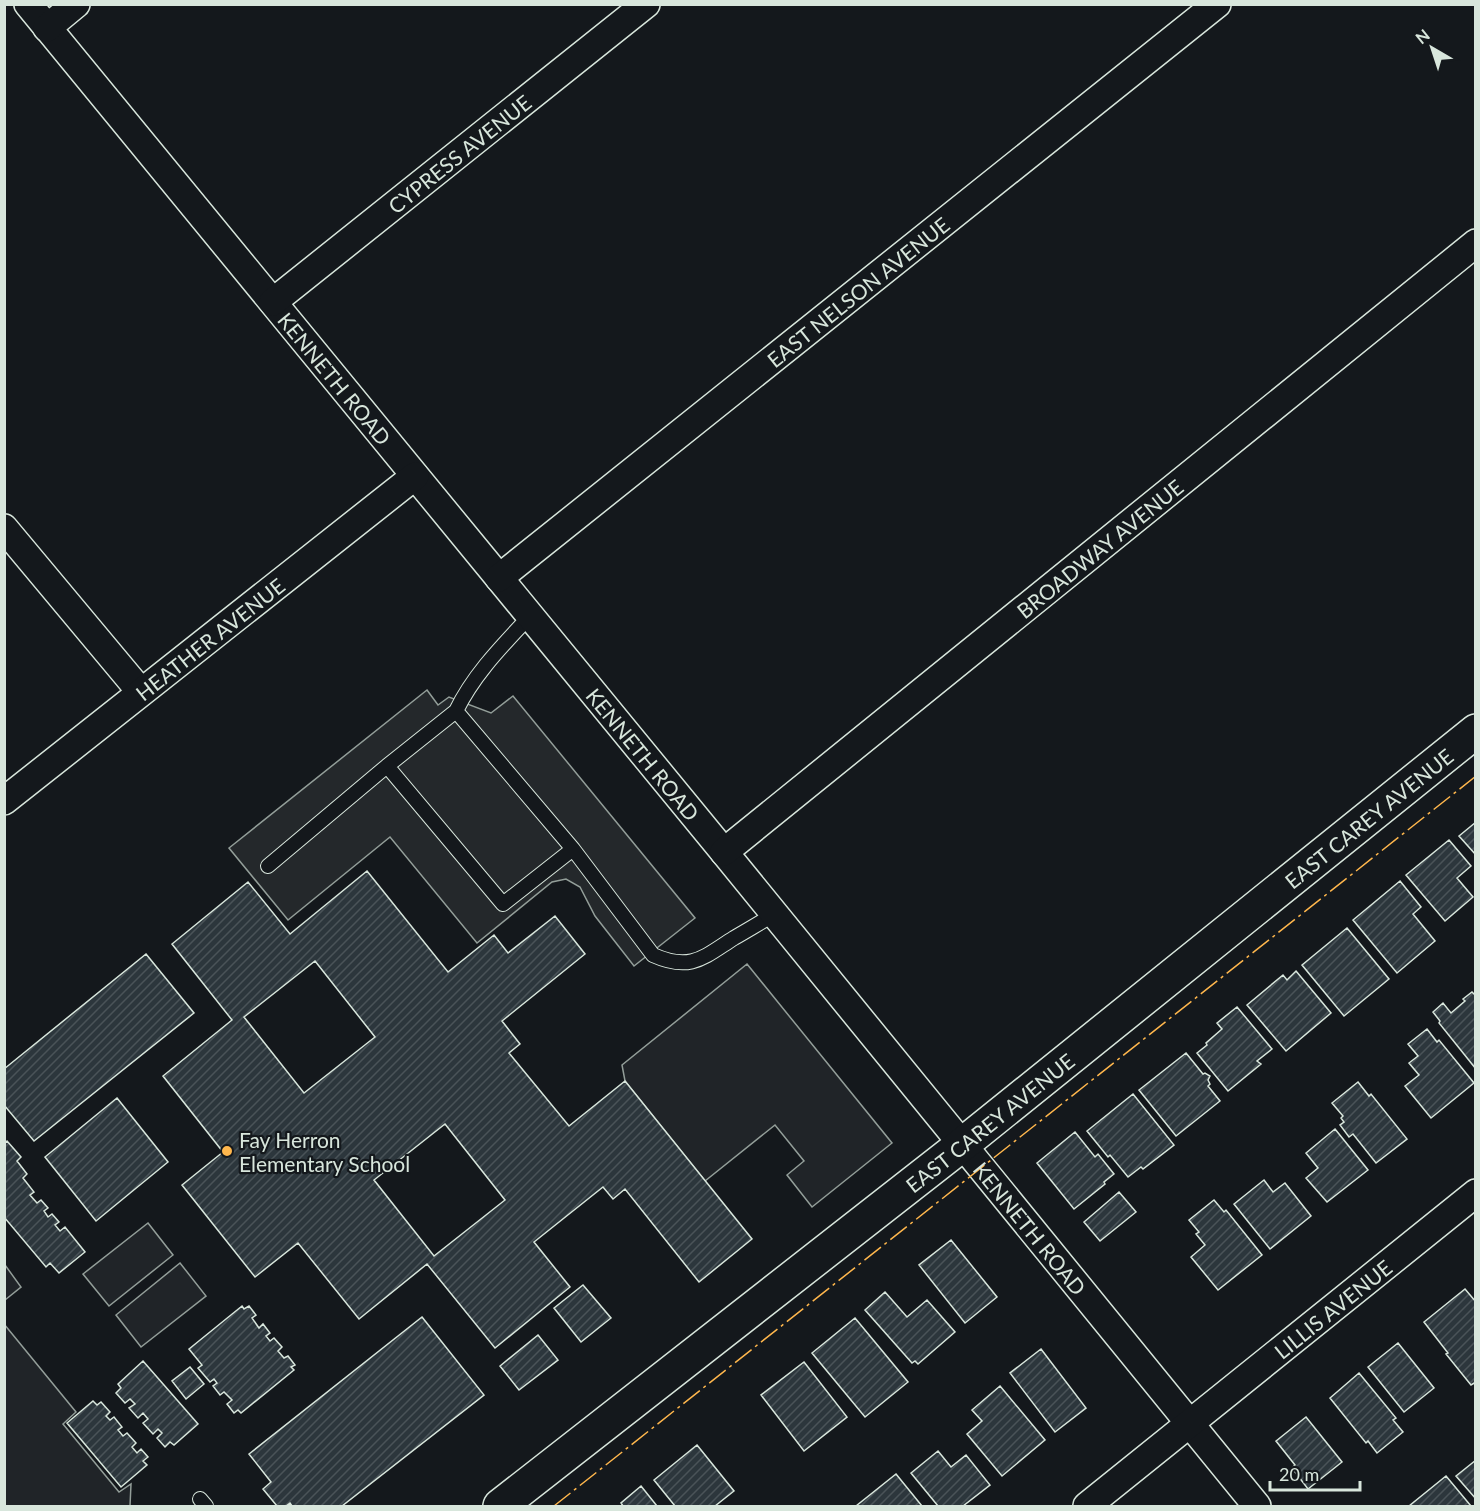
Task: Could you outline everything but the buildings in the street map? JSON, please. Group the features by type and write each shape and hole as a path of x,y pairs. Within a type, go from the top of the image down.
{"main road":[{"name":"EAST CAREY AVENUE","path":"500,1506 963,1144 1476,730"}],"street":[{"name":"KENNETH ROAD","path":"28,4 775,914 1257,1506"},
{"path":"47,28 76,4"},
{"name":"CYPRESS AVENUE","path":"273,302 646,4"},
{"name":"EAST NELSON AVENUE","path":"499,578 1217,4"},
{"name":"BROADWAY AVENUE","path":"724,852 1476,243"},
{"name":"HEATHER AVENUE","path":"4,801 415,476"},
{"path":"4,528 141,692"},
{"name":"LILLIS AVENUE","path":"1087,1506 1476,1193"}],"lane":[{"path":"268,866 456,711 485,665 530,616"},
{"path":"456,711 573,849 653,955 667,961 683,962 710,955 775,914"},
{"path":"387,766 503,904 573,849"}],"shaded area":[{"path":"427,690 438,705 449,697 491,713 513,696 695,918 634,966 595,916 580,887 566,879 552,882 477,943 390,837 288,920 229,848"},
{"path":"747,964 892,1143 812,1207 787,1175 804,1161 775,1125 705,1181 625,1081 622,1065"},
{"path":"148,1223 173,1255 109,1306 83,1274"},
{"path":"180,1263 206,1296 141,1347 116,1315"},
{"path":"5,1265 21,1287 5,1300"},
{"path":"4,1324 76,1412 63,1424 119,1492 131,1484 130,1506 5,1506"}],"power":[{"path":"554,1506 1476,776"}],"place":[{"name":"Fay Herron Elementary School","path":"227,1151"}]}
